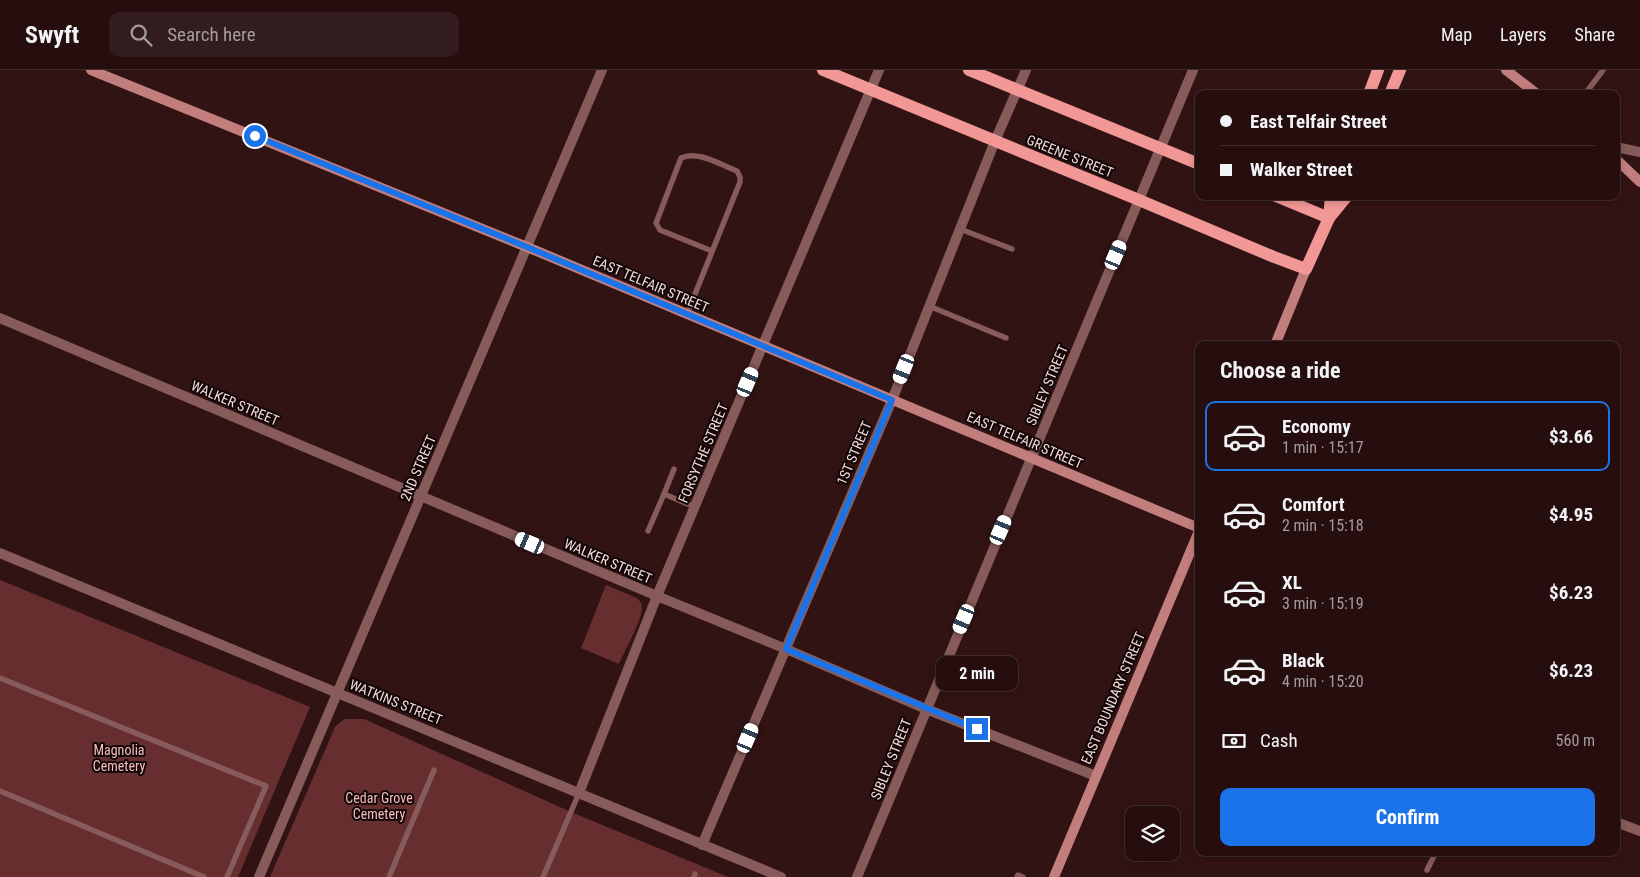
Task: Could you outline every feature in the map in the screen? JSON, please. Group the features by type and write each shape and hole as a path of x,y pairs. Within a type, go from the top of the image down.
{"main road":[{"name":"GREENE STREET","path":"823,70 1306,269"},
{"path":"969,70 1195,162"},
{"path":"1370,90 1378,70"},
{"path":"1392,90 1400,70"},
{"path":"1286,200 1329,218"},
{"path":"1329,218 1331,200"},
{"path":"1306,269 1329,218 1344,200"}],"street":[{"name":"EAST TELFAIR STREET","path":"91,70 527,247 1195,528"},
{"name":"2ND STREET","path":"259,877 602,70"},
{"name":"FORSYTHE STREET","path":"579,793 657,596 879,70"},
{"name":"1ST STREET","path":"702,845 892,400 994,141 1026,70"},
{"name":"SIBLEY STREET","path":"857,877 1193,70"},
{"path":"1506,70 1532,90"},
{"path":"1620,148 1640,152"},
{"path":"1620,164 1631,176 1640,182"},
{"path":"1277,341 1306,269"},
{"name":"WALKER STREET","path":"0,318 926,709 1096,776"},
{"name":"EAST BOUNDARY STREET","path":"1054,877 1195,540"},
{"name":"WATKINS STREET","path":"0,553 781,877"},
{"path":"1620,824 1640,831"}],"lane":[{"path":"1588,90 1603,70"},
{"path":"687,314 740,182 737,171 695,155 687,155 681,158 656,223 660,230 712,251"},
{"path":"960,229 1012,249"},
{"path":"929,306 1006,338"},
{"path":"648,531 674,469"},
{"path":"664,494 695,507"},
{"path":"0,678 266,786 227,877"},
{"path":"389,877 434,770"},
{"path":"0,791 204,877"},
{"path":"543,877 579,793"},
{"path":"1427,870 1434,856"},
{"path":"1017,877 1018,875 1023,877"}],"green space":[{"name":"Magnolia Cemetery","path":"0,580 310,707 238,877 0,877"},
{"path":"606,585 637,598 642,606 639,620 619,664 581,648"},
{"name":"Cedar Grove Cemetery","path":"344,719 364,719 571,812 728,877 270,877 335,727"}],"route":[{"path":"255,136 527,247 892,400 786,649 977,729"}]}
